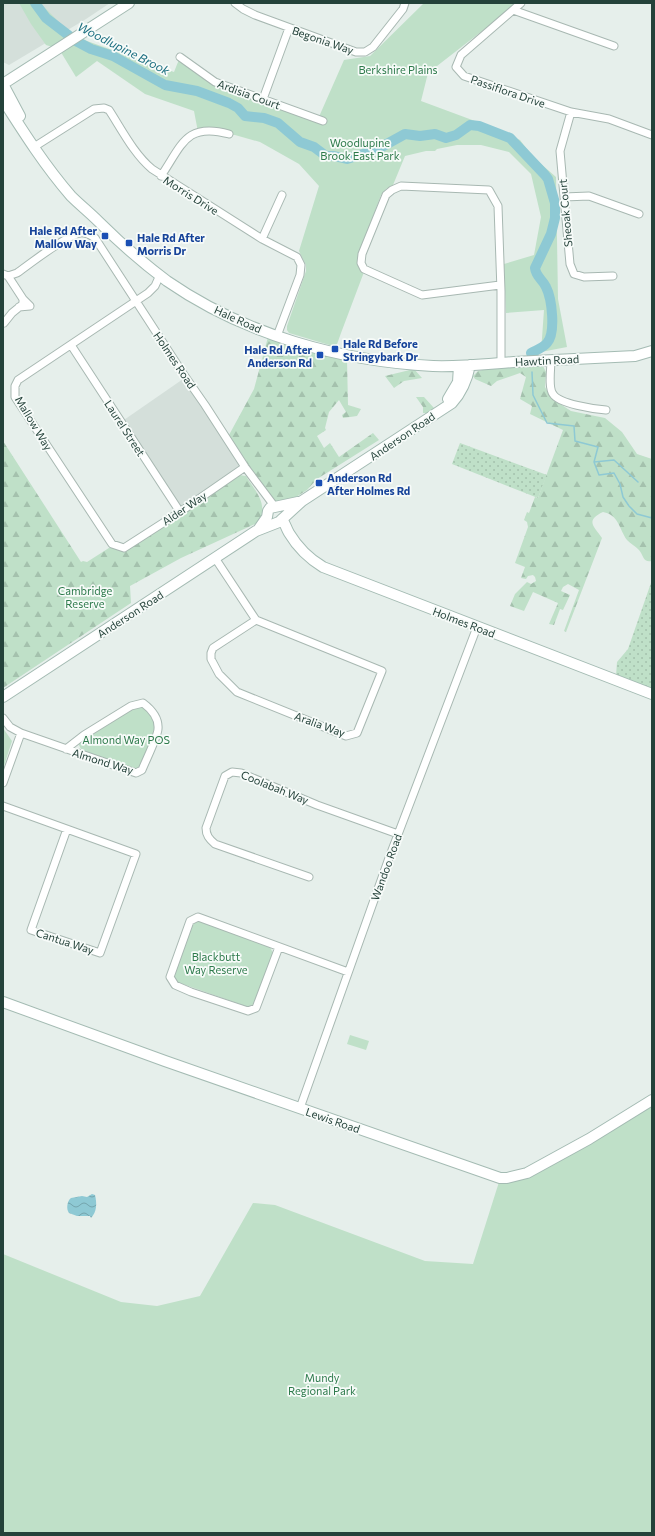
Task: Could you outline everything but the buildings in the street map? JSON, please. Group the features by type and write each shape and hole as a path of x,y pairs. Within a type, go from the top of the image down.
{"street":[{"path":"3,76 46,50 117,3"},
{"path":"3,84 129,3"},
{"name":"Begonia Way","path":"235,3 245,6 289,28 356,52 365,52 373,47 403,9 405,3"},
{"name":"Passiflora Drive","path":"521,3 461,54 456,67 464,76 571,112 609,119 652,135"},
{"path":"513,10 614,46"},
{"path":"263,99 289,28"},
{"name":"Ardisia Court","path":"180,57 215,82 323,121"},
{"name":"Hale Road","path":"3,84 36,146"},
{"name":"Hale Road","path":"3,100 36,146 83,202 92,216 114,237 164,278 225,314 277,336 332,353 372,360 433,366 459,366"},
{"name":"Morris Drive","path":"36,146 94,109 107,108 146,164 161,176 262,239 297,257 301,265 300,275 277,336"},
{"name":"Sheoak Court","path":"571,112 560,151 570,264 574,274 584,277 613,276"},
{"path":"161,176 183,141 190,136 204,130 230,134"},
{"path":"500,285 422,295 364,269 361,263 362,254 386,195 392,190 401,186 489,190 498,206 500,285 501,363"},
{"path":"262,239 282,195"},
{"path":"564,197 589,196 638,214"},
{"name":"Holmes Road","path":"6,275 17,273 66,240 80,233 88,234 95,238 205,405 275,515 302,552 312,561 323,567 476,627 652,694"},
{"path":"4,323 6,314 23,304 23,299 6,275"},
{"name":"Mallow Way","path":"124,548 112,544 15,397 15,386 18,380 148,293 164,278"},
{"name":"Laurel Street","path":"71,345 180,512"},
{"name":"Hawtin Road","path":"459,366 635,356 652,351"},
{"name":"Hawtin Road","path":"635,356 643,359 652,359"},
{"path":"551,360 550,386 552,394 559,399 590,409 606,410"},
{"name":"Anderson Road","path":"3,697 256,531 275,515 302,501 452,403 460,393 467,379 470,365"},
{"name":"Anderson Road","path":"441,409 458,382 459,366"},
{"name":"Alder Way","path":"124,548 180,512 244,467"},
{"path":"215,558 256,620"},
{"name":"Aralia Way","path":"256,620 382,671 357,732 346,736 237,692 218,674 211,659 213,648 256,620"},
{"name":"Wandoo Road","path":"300,1108 398,834 476,627"},
{"name":"Almond Way","path":"3,718 10,727 21,733 66,749 136,773 142,770 158,730 156,718 150,708 143,703 131,706 84,735 66,749"},
{"path":"3,783 21,733"},
{"name":"Coolabah Way","path":"309,877 216,844 208,837 206,828 226,776 232,772 241,773 317,805 398,834"},
{"name":"Cantua Way","path":"3,806 67,828 136,854 100,953 31,930 67,828"},
{"path":"279,947 256,1008 248,1011 191,992 176,985 170,977 190,922 198,917 348,972"},
{"name":"Lewis Road","path":"3,1002 165,1061 500,1178 507,1178 527,1173 652,1100"}],"shaded area":[{"path":"3,3 110,3 9,65 3,62"},
{"path":"186,377 245,467 180,512 121,422"}],"green space":[{"path":"19,3 40,3 69,32 87,41 174,72 180,57 215,82 318,119 344,60 370,56 424,3 518,3 428,73 421,101 483,124 520,140 533,157 556,177 558,299 567,347 541,352 544,310 506,313 504,264 534,255 541,217 531,174 509,152 481,145 457,145 437,149 435,151 426,151 405,156 393,185 386,189 381,195 362,246 364,272 336,347 289,333 287,326 306,271 306,265 299,251 319,186 299,164 260,142 235,135 198,132 194,111 145,94 97,61 76,77 59,49 46,45 31,24"},
{"path":"268,337 308,351 347,360 348,405 361,409 357,416 343,418 342,415 346,412 339,400 329,412 325,428 326,430 317,436 324,448 330,443 339,457 373,433 379,440 317,479 307,490 296,497 275,502 267,493 229,435 254,389"},
{"path":"543,366 546,372 545,387 551,398 571,411 605,418 622,432 637,454 652,459 652,561 645,560 639,550 627,540 616,519 603,512 597,515 592,521 594,527 602,538 566,632 564,631 579,590 568,584 563,587 561,591 570,595 563,610 560,609 554,625 549,624 558,603 533,592 524,611 510,606 515,594 527,582 531,584 536,581 533,575 528,576 526,579 521,578 525,567 515,563 528,527 527,522 524,520 527,512 529,513 535,497 538,498 563,430 530,414 532,406 520,399 526,377 520,373 497,381 491,386 475,379 473,376 478,371 491,368"},
{"path":"414,369 422,378 404,381 394,388 385,376"},
{"path":"416,397 424,397 434,408 428,413 423,413 423,407"},
{"name":"Cambridge Reserve","path":"3,441 81,562 87,562 112,546 125,550 239,475 246,476 257,493 262,505 261,517 257,523 181,558 130,586 131,603 3,688"},
{"path":"460,443 547,475 538,498 452,464"},
{"path":"652,580 652,690 616,676 617,662 628,649"},
{"name":"Almond Way POS","path":"143,703 150,708 158,730 142,766 134,769 82,751 78,743 79,739"},
{"path":"3,728 12,741 3,769"},
{"name":"Blackbutt Way Reserve","path":"198,921 270,947 273,953 254,1004 248,1007 177,982 174,976 192,925"},
{"path":"350,1035 369,1041 366,1050 347,1044"},
{"name":"Mundy Regional Park","path":"652,1100 652,1533 3,1533 3,1254 121,1302 157,1306 200,1296 253,1203 275,1205 425,1261 473,1264 499,1182"}],"water":[{"path":"92,1194 95,1195 96,1204 91,1218 90,1216 77,1216 69,1213 67,1205 71,1198 82,1196 87,1197"}],"waterway":[{"name":"Woodlupine Brook","path":"35,3 46,18 76,41 91,49 113,56 165,85 197,91 229,103 238,108 245,116 264,118 278,123 300,142 314,147 326,156 347,159 376,150 405,134 420,136 435,134 446,138 456,135 470,125 479,126 510,138 548,179 555,203 555,218 551,234 535,268 537,274 546,287 550,299 552,316 551,332 547,343 531,353"},
{"name":"Woodlupine Brook","path":"532,372 533,395 547,423 574,426 575,441 598,447 594,462 614,460 638,482"},
{"path":"594,462 599,475 614,473 620,484 623,497 637,514 652,518"}],"place":[{"name":"Hale Rd After Mallow Way","path":"105,236"},
{"name":"Hale Rd After Morris Dr","path":"129,243"},
{"name":"Hale Rd Before Stringybark Dr","path":"335,349"},
{"name":"Hale Rd After Anderson Rd","path":"320,355"},
{"name":"Anderson Rd After Holmes Rd","path":"319,483"}],"park label":[{"name":"Berkshire Plains","path":"398,69"},
{"name":"Woodlupine Brook East Park","path":"360,148"}]}
